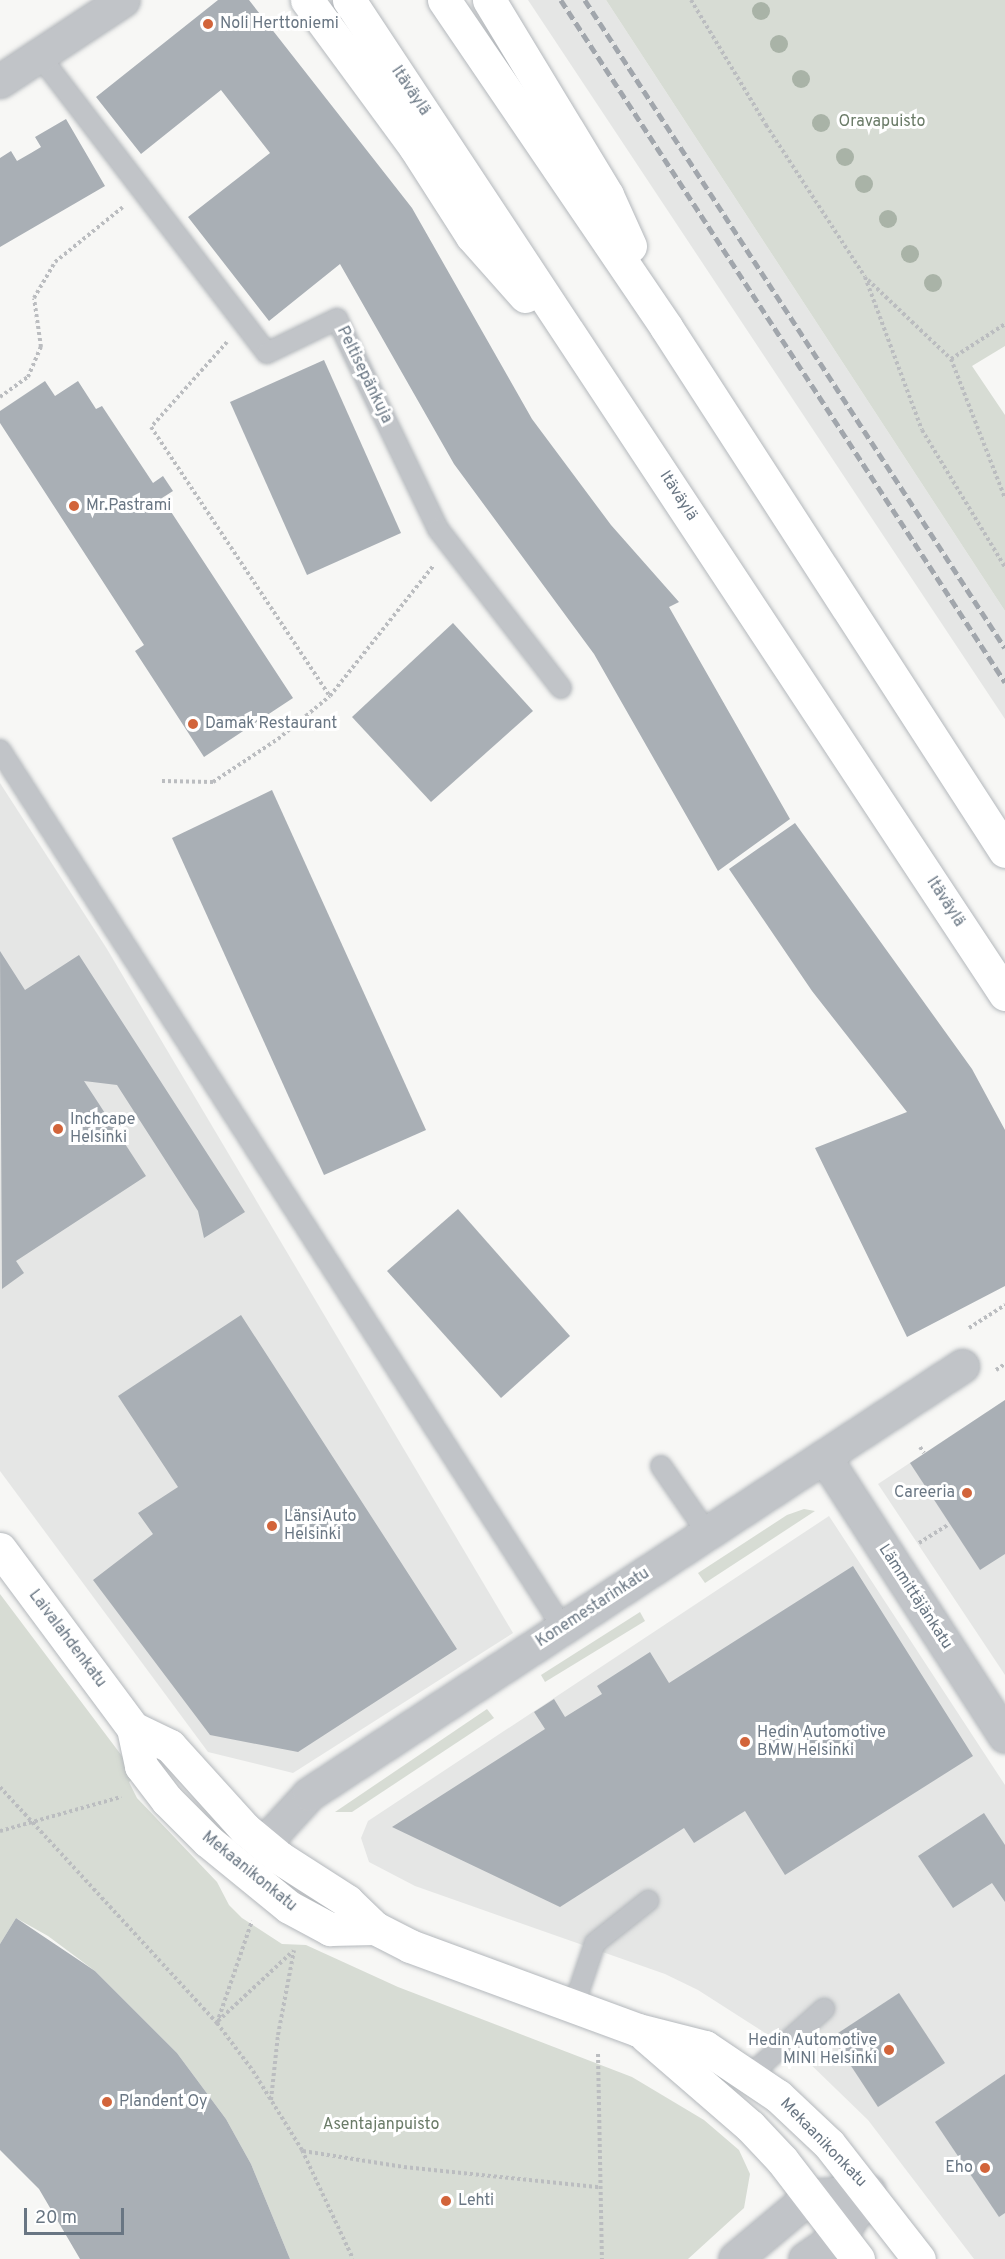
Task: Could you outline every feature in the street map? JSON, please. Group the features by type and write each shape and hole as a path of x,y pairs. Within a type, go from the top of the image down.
{"main road":[{"path":"308,0 415,147 472,236 599,377"},
{"name":"Itäväylä","path":"349,0 1005,994"},
{"path":"444,0 666,327 1005,851"},
{"path":"489,0 607,195 666,327"},
{"name":"Laivalahdenkatu","path":"0,1549 134,1728 141,1766 167,1800"},
{"name":"Laivalahdenkatu","path":"134,1728 170,1746 198,1780"},
{"name":"Mekaanikonkatu","path":"198,1780 266,1846 347,1901 375,1928 410,1946 638,2030 705,2047 749,2076 800,2116 869,2191 919,2259"},
{"name":"Mekaanikonkatu","path":"167,1800 255,1881 330,1929 375,1928"},
{"name":"Mekaanikonkatu","path":"638,2030 719,2096 782,2160 849,2246"}],"street":[{"path":"0,81 123,0"},
{"name":"Konemestarinkatu","path":"255,1881 266,1846 309,1794 825,1458 962,1366"},
{"name":"Lämmittäjänkatu","path":"825,1458 1005,1736"},
{"path":"735,2259 810,2196 869,2191 849,2246 805,2259"}],"lane":[{"name":"Peltisepänkuja","path":"39,55 267,353 337,319 438,529 561,688"},
{"path":"0,750 563,1628"},
{"path":"661,1466 708,1534"},
{"path":"574,2006 595,1943 648,1901"},
{"path":"749,2076 824,2009"}],"path":[{"path":"691,0 766,125 865,277 922,430 1005,567"},
{"path":"0,397 28,377 41,346 34,298 55,262 142,191"},
{"path":"865,277 951,359 1005,498"},
{"path":"242,321 219,355 151,427 330,696"},
{"path":"951,359 1005,324"},
{"path":"162,781 213,782 278,739 330,696 450,544"},
{"path":"969,1328 1005,1305"},
{"path":"996,1370 1005,1364"},
{"path":"920,1447 924,1453"},
{"path":"914,1547 949,1524"},
{"path":"0,1787 217,2023 271,2100 302,2151 353,2259"},
{"path":"0,1831 128,1795"},
{"path":"217,2023 255,1881"},
{"path":"217,2023 294,1950 298,1943"},
{"path":"271,2100 278,2036 294,1950"},
{"path":"598,2054 602,2259"},
{"path":"302,2151 404,2167 599,2187"}],"shaded area":[{"path":"528,0 606,0 1005,611 1005,719"},
{"path":"0,783 107,949 513,1633 293,1773 208,1752 0,1471"},
{"path":"1005,1400 1005,1675 878,1484"},
{"path":"829,1516 1005,1785 1005,2259 974,2259 868,2120 804,2058 698,1990 665,1974 415,1886 369,1862 361,1838 368,1821"}],"green space":[{"name":"Oravapuisto","path":"606,0 1005,0 1005,346 972,366 1005,415 1005,611"},
{"path":"804,1509 815,1511 705,1583 698,1573 787,1515"},
{"name":"Asentajanpuisto","path":"0,1594 137,1776 129,1782 137,1798 217,1882 229,1905 242,1918 282,1944 306,1945 398,1987 632,2077 704,2120 739,2150 750,2174 744,2208 688,2259 290,2259 251,2164 226,2119 177,2053 95,1971 48,1936 16,1918 0,1944"},
{"path":"640,1612 645,1621 545,1682 541,1675"},
{"path":"487,1709 494,1718 352,1812 335,1812"}],"building":[{"path":"218,0 249,0 412,208 532,419 611,525 679,602 669,607 790,819 718,871 594,654 454,464 340,264 269,321 188,217 270,153 221,90 141,154 96,97"},
{"path":"66,119 105,186 0,247 0,158 11,151 17,161 31,153 41,147 35,137"},
{"path":"324,360 401,533 307,575 230,402"},
{"path":"45,381 55,396 78,381 96,409 102,406 153,483 163,476 173,491 162,498 293,698 204,757 135,651 144,645 0,423 0,411"},
{"path":"453,623 533,711 431,802 352,717"},
{"path":"272,790 426,1130 324,1175 172,838"},
{"path":"795,823 972,1069 1005,1130 1005,1286 907,1337 815,1148 907,1112 812,991 729,869"},
{"name":"Inchcape Helsinki","path":"0,951 25,990 79,955 245,1212 204,1238 198,1211 117,1085 84,1081 146,1176 16,1261 24,1273 2,1289"},
{"path":"458,1209 570,1336 501,1398 387,1271"},
{"name":"LänsiAuto Helsinki","path":"241,1315 457,1649 298,1752 210,1735 93,1580 153,1534 138,1513 178,1487 118,1396"},
{"name":"Careeria","path":"1005,1400 1005,1554 980,1570 910,1463"},
{"name":"Hedin Automotive BMW Helsinki","path":"853,1566 973,1756 785,1875 745,1811 694,1843 684,1828 560,1907 392,1827 545,1729 534,1712 554,1699 565,1717 602,1694 597,1686 650,1652 669,1683"},
{"path":"984,1813 1005,1845 1005,1902 992,1883 953,1908 918,1856"},
{"name":"Plandent Oy","path":"16,1918 95,1971 177,2053 226,2119 251,2164 290,2259 80,2259 39,2189 0,2150 0,1944"},
{"name":"Hedin Automotive MINI Helsinki","path":"899,1993 945,2063 878,2107 832,2037"},
{"name":"Eho","path":"1005,2074 1005,2213 999,2217 935,2122"}],"railway":[{"path":"561,0 1005,682"},
{"path":"585,0 1005,648"}],"place":[{"name":"Noli Herttoniemi","path":"208,24"},
{"name":"Mr.Pastrami","path":"74,506"},
{"name":"Damak Restaurant","path":"193,724"},
{"name":"Inchcape Helsinki","path":"58,1129"},
{"name":"Careeria","path":"967,1493"},
{"name":"LänsiAuto Helsinki","path":"272,1526"},
{"name":"Hedin Automotive BMW Helsinki","path":"745,1742"},
{"name":"Hedin Automotive MINI Helsinki","path":"889,2050"},
{"name":"Plandent Oy","path":"107,2102"},
{"name":"Eho","path":"985,2168"},
{"name":"Lehti","path":"446,2201"}]}
